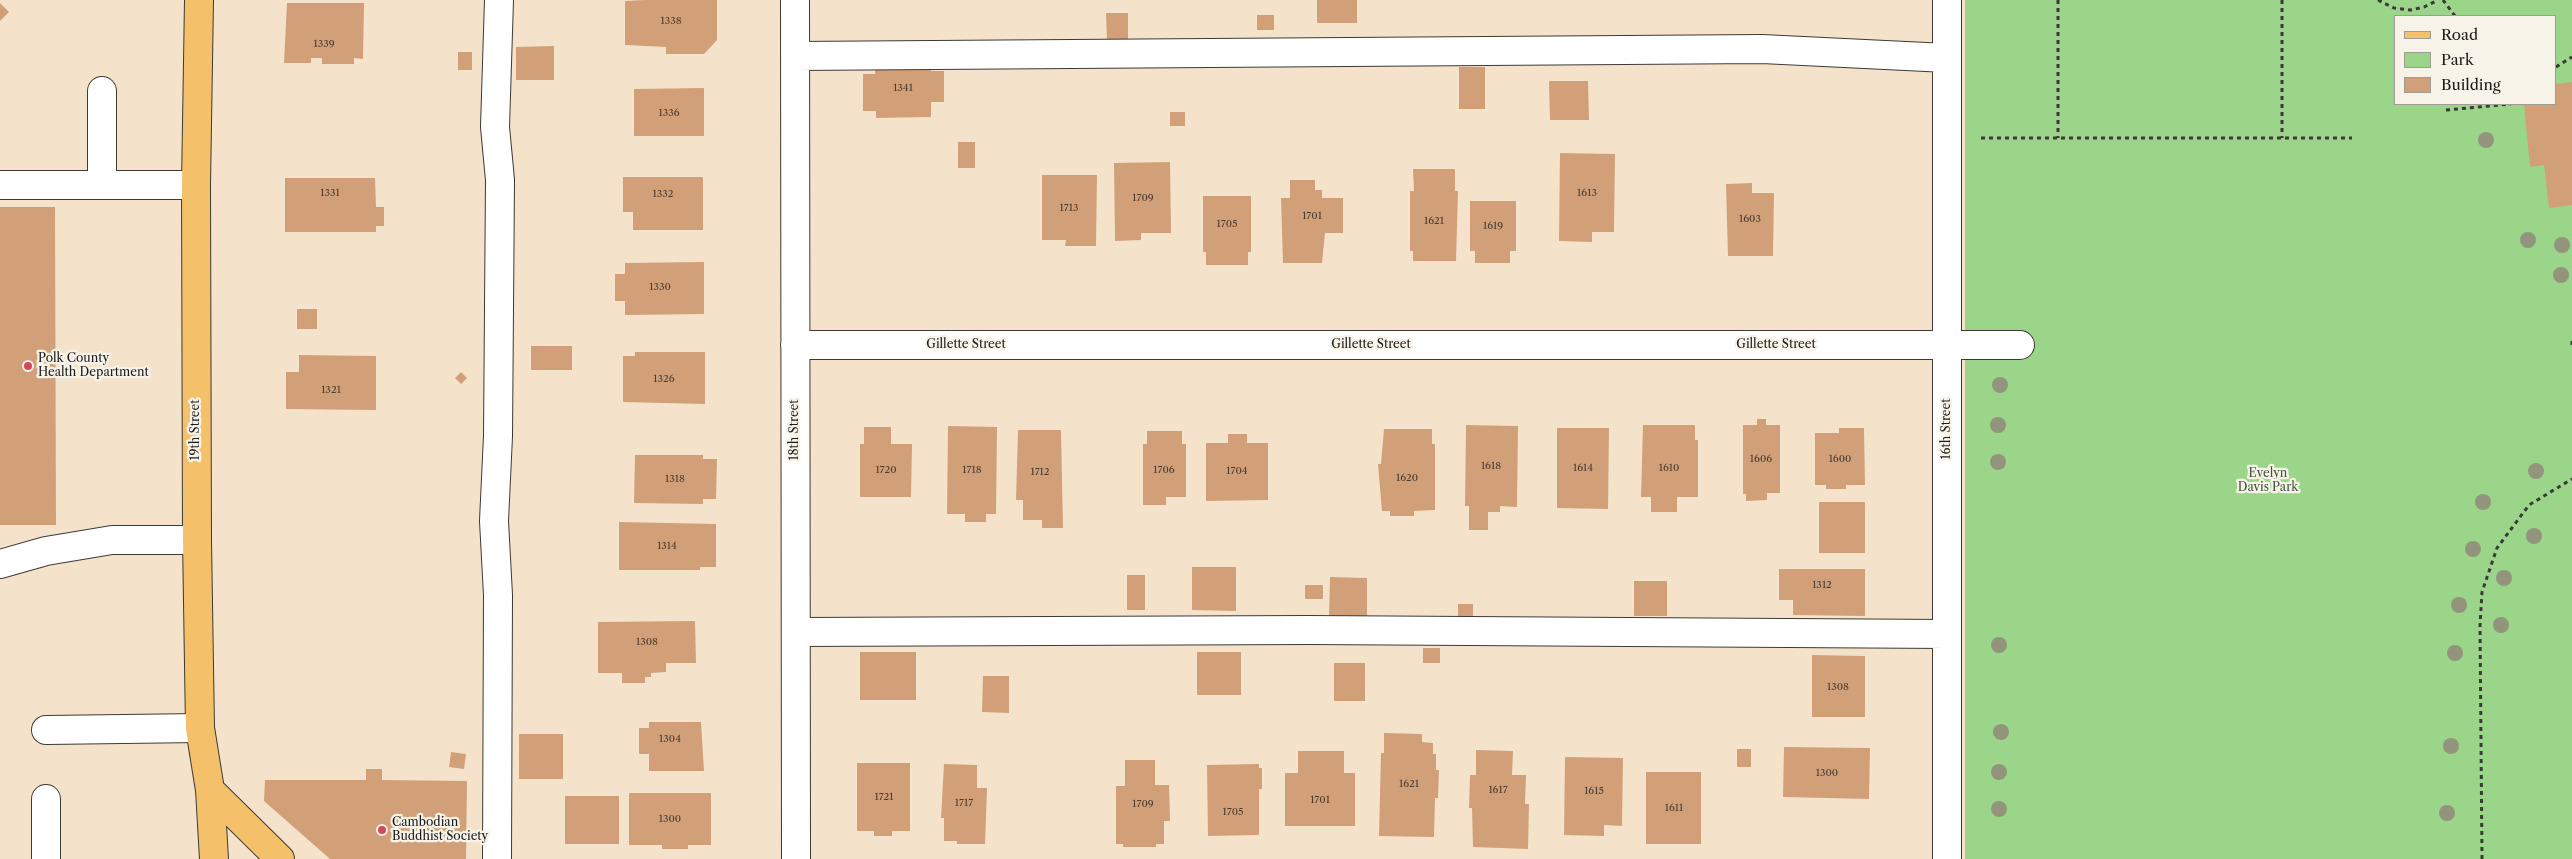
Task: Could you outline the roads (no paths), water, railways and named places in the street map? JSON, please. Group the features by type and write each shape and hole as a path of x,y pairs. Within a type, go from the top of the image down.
{"main road":[{"name":"19th Street","path":"199,0 196,186 197,540 200,728 210,790 214,859"},
{"path":"210,790 280,859"}],"street":[{"path":"497,859 498,595 494,521 498,436 500,180 495,127 499,0"},
{"name":"18th Street","path":"795,0 796,859"},
{"name":"16th Street","path":"1947,0 1947,859"},
{"path":"795,56 1762,49 1947,58"},
{"path":"102,92 102,186"},
{"path":"0,186 196,186"},
{"name":"Gillette Street","path":"795,345 2020,345"},
{"path":"0,564 46,551 112,540 197,540"},
{"path":"796,632 1309,630 1947,634"},
{"path":"46,730 200,728"},
{"path":"46,799 46,859"}],"place":[{"name":"Polk County Health Department","path":"28,366"},
{"name":"Cambodian Buddhist Society","path":"382,830"}],"park label":[{"name":"Evelyn Davis Park","path":"2268,481"}]}
